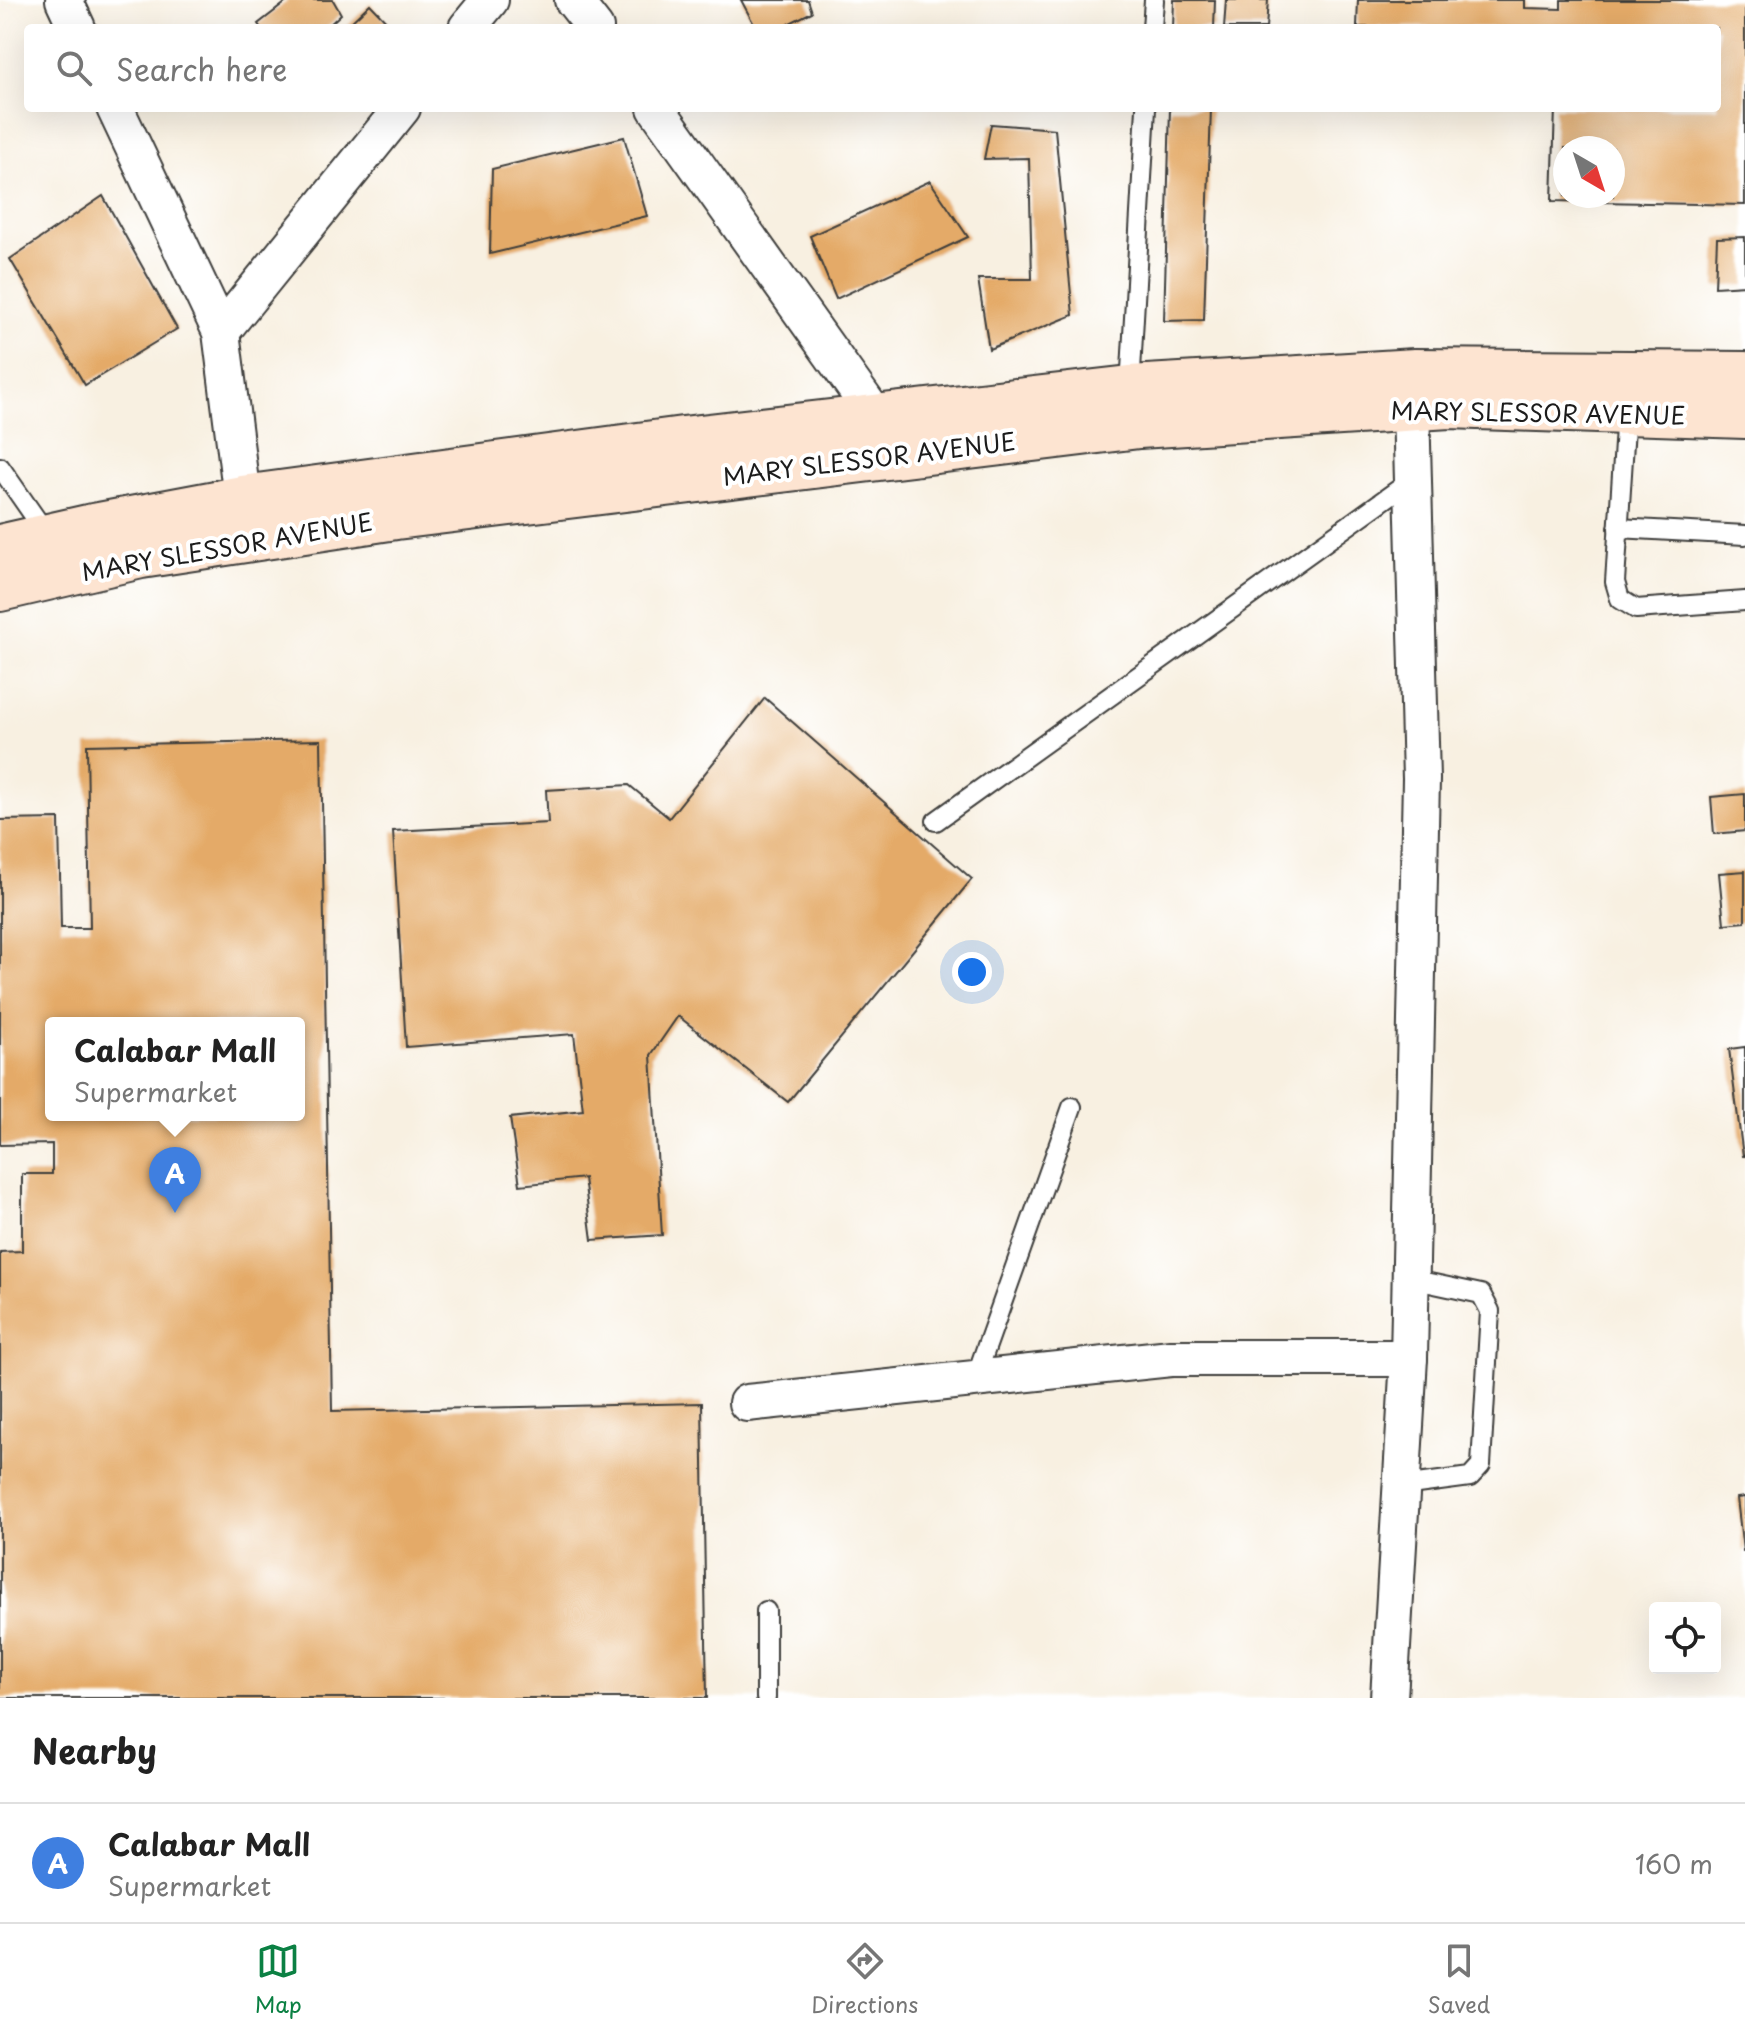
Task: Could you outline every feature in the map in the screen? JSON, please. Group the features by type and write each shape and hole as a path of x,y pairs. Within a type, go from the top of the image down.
{"main road":[{"name":"MARY SLESSOR AVENUE","path":"0,589 96,546 242,498 683,439 1130,388 1415,371 1745,374"},
{"name":"MARY SLESSOR AVENUE","path":"0,547 48,536 141,556 621,487 1139,426 1411,407 1745,416"}],"street":[{"path":"64,0 75,24"},
{"path":"470,24 490,0"},
{"path":"573,0 592,24"},
{"path":"117,112 221,332 242,498"},
{"path":"221,332 399,112"},
{"path":"659,112 877,418"},
{"path":"1389,1698 1409,1358 1421,779 1411,407"},
{"path":"747,1403 1171,1358 1409,1358"}],"lane":[{"path":"1152,24 1154,0"},
{"path":"1130,388 1146,112"},
{"path":"1626,412 1615,582 1620,599 1636,609 1745,601"},
{"path":"0,467 48,536"},
{"path":"936,821 1413,479"},
{"path":"1618,528 1745,535"},
{"path":"975,1379 1072,1107"},
{"path":"1402,1486 1470,1477 1481,1465 1490,1311 1481,1294 1411,1279"},
{"path":"766,1611 766,1698"}],"building":[{"path":"289,0 333,0 341,14 330,24 258,24"},
{"path":"741,0 808,0 812,12 788,24 754,24"},
{"path":"1174,0 1215,0 1214,24 1173,24"},
{"path":"1226,0 1268,0 1266,24 1224,24"},
{"path":"1358,0 1525,0 1525,8 1561,9 1561,0 1745,0 1745,205 1625,203 1625,136 1554,136 1555,112 1721,112 1721,24 1357,24"},
{"path":"370,4 389,24 349,24"},
{"path":"1170,112 1211,112 1204,320 1164,321"},
{"path":"991,124 1055,129 1073,315 989,349 978,279 1032,279 1029,158 984,159"},
{"path":"624,137 647,216 490,254 492,169"},
{"path":"930,181 968,237 836,299 810,236"},
{"path":"103,196 177,329 85,385 10,259"},
{"path":"1745,237 1745,285 1715,287 1717,238"},
{"path":"765,698 972,879 788,1102 678,1016 651,1055 662,1235 592,1240 584,1178 520,1185 510,1118 583,1110 574,1034 406,1047 393,831 548,823 546,790 629,785 669,818"},
{"path":"321,740 332,1411 702,1403 707,1698 0,1698 0,1252 22,1251 22,1174 52,1174 52,1144 0,1145 0,820 59,819 61,928 90,928 87,745"},
{"path":"1745,794 1745,831 1714,834 1711,797"},
{"path":"1745,871 1745,922 1724,924 1719,873"},
{"path":"1745,1047 1745,1156 1743,1156 1729,1049"},
{"path":"1745,1497 1745,1551 1743,1551 1737,1498"}],"place":[{"name":"Calabar Mall","path":"175,1213"}]}
